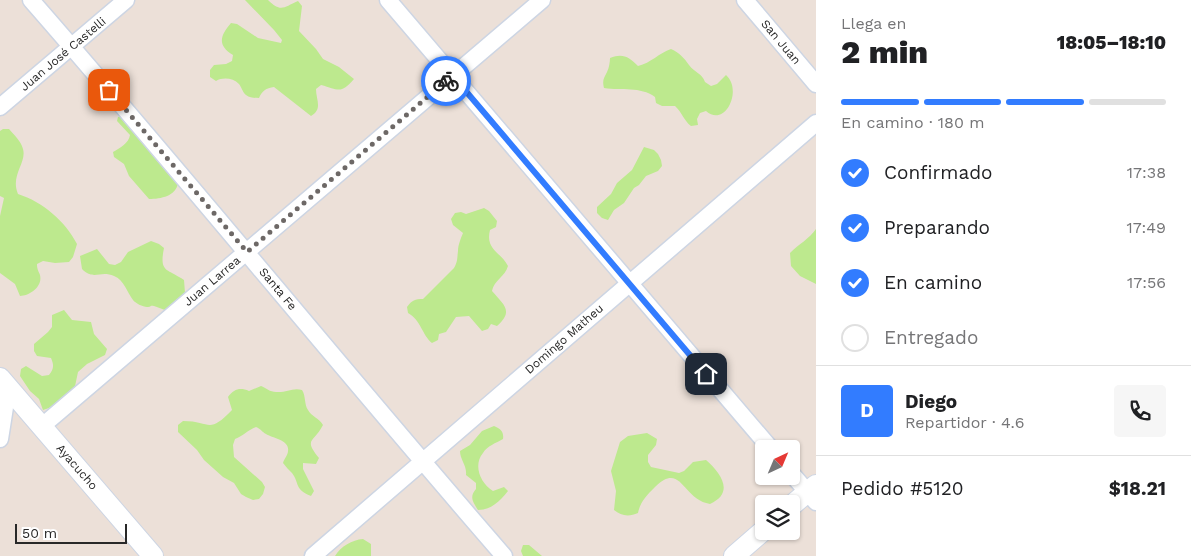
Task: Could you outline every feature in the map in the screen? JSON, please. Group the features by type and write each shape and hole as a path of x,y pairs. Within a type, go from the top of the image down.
{"street":[{"name":"Santa Fe","path":"31,0 504,556"},
{"name":"Juan José Castelli","path":"0,107 126,0"},
{"path":"388,0 763,440"},
{"name":"Juan Larrea","path":"42,427 542,0"},
{"name":"San Juan","path":"746,0 816,84"},
{"name":"Domingo Matheu","path":"313,556 816,124"},
{"path":"0,439 4,383"},
{"name":"Ayacucho","path":"4,383 153,556"},
{"path":"800,481 813,493 800,501"},
{"path":"734,556 755,538"}],"green space":[{"path":"245,0 268,0 280,8 298,1 302,6 299,31 323,59 339,67 354,79 343,89 339,90 321,85 316,89 318,107 311,116 274,87 265,90 259,98 252,98 245,94 234,80 216,81 210,77 210,70 214,65 226,64 232,61 233,55 222,44 224,32 231,23 237,24 258,38 281,43 282,40 274,30"},
{"path":"671,49 682,56 691,68 711,86 717,84 726,75 733,89 730,105 725,111 720,115 713,115 706,111 700,113 697,119 698,125 691,126 675,106 662,106 656,103 655,97 643,91 604,88 603,83 610,58 626,57 638,66"},
{"path":"121,116 178,183 171,194 149,199 129,176 124,164 114,157 113,152 126,143 130,135 117,121 118,117"},
{"path":"9,129 23,149 23,159 16,181 18,194 36,202 52,213 60,220 77,244 73,257 69,262 55,263 43,261 37,264 40,279 37,287 31,293 20,296 15,284 0,273 0,216 4,198 0,196 0,131"},
{"path":"644,147 654,150 658,154 662,166 658,171 646,176 634,188 624,203 614,210 608,220 602,218 597,213 597,207 611,194 617,183 632,170"},
{"path":"484,208 497,221 496,227 490,230 490,242 494,250 508,266 492,291 503,304 506,312 505,316 497,326 491,324 488,329 482,331 469,316 456,317 446,332 439,334 438,340 432,343 416,320 408,313 407,307 414,300 423,299 454,268 463,233 453,225 451,219 455,213 461,212 466,214"},
{"path":"816,229 816,284 800,276 791,266 790,253"},
{"path":"151,241 164,248 163,262 166,269 184,280 185,293 165,310 154,306 143,306 135,302 123,283 114,276 109,274 94,275 82,269 80,256 97,249 109,264 115,265 121,262 128,252"},
{"path":"64,310 72,320 91,322 94,334 107,349 105,355 87,364 78,372 74,391 55,406 43,410 39,399 30,391 20,376 21,369 26,366 42,376 51,373 53,363 51,358 37,356 34,351 34,344 52,327 52,315"},
{"path":"261,386 274,392 302,390 308,410 323,425 311,444 319,458 316,464 303,463 303,469 314,491 311,496 300,489 292,473 283,463 288,452 286,444 256,427 235,439 233,445 234,457 262,482 265,487 259,499 253,500 241,494 234,483 223,477 204,460 197,450 178,432 178,425 183,421 209,425 218,422 232,410 228,397 233,392 240,389 249,391"},
{"path":"494,426 502,431 503,439 483,453 478,468 479,474 488,488 493,491 504,487 508,491 495,504 483,510 478,510 472,497 476,489 476,483 466,475 460,451 470,445 482,431"},
{"path":"647,433 657,439 656,445 648,455 648,462 651,467 679,473 684,471 693,462 706,460 716,471 723,483 724,489 718,499 710,504 701,501 693,496 677,480 671,478 664,480 649,493 642,502 638,513 625,515 619,514 614,510 616,491 611,471 620,442 628,436"},
{"path":"363,539 371,544 371,556 335,556 347,544"},
{"path":"523,545 529,545 542,556 523,556 521,551"}],"way so far":[{"path":"109,90 247,252 446,81"}],"route":[{"path":"446,81 453,76 706,374"}]}
